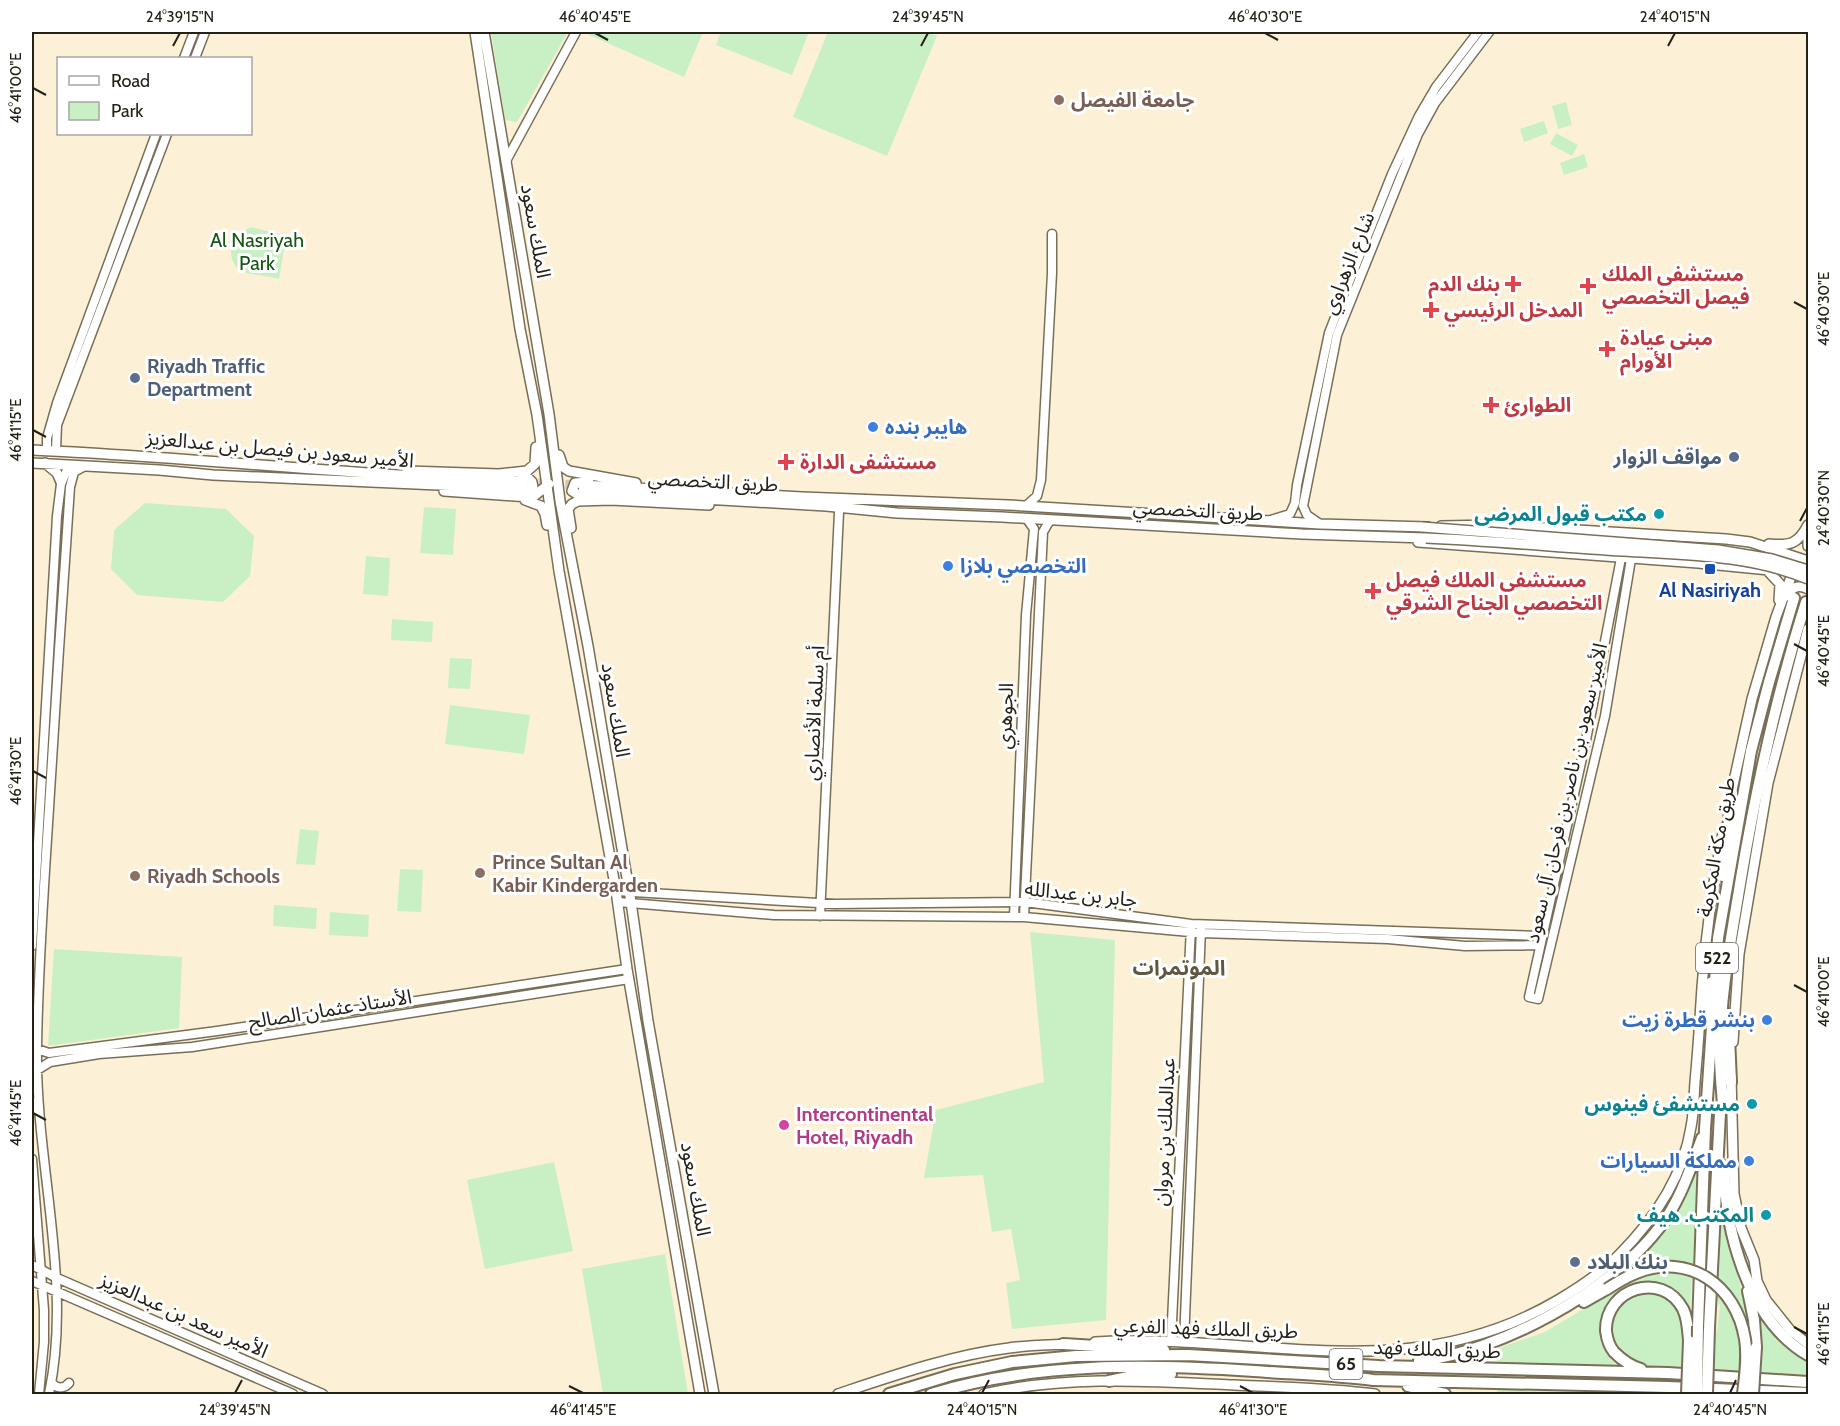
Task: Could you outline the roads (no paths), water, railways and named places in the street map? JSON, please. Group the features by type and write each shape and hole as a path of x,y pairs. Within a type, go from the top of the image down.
{"highway":[{"name":"طريق مكة المكرمة","path":"1697,1395 1698,1277 1718,938 1751,751 1794,598"},
{"name":"طريق مكة المكرمة","path":"1707,1395 1720,1113 1723,1105 1720,1054 1730,952 1751,813 1792,646 1806,602"},
{"path":"1718,938 1732,793"},
{"path":"1730,952 1728,1016 1731,1082"},
{"path":"1723,1105 1727,1207 1754,1320 1756,1347 1753,1395"},
{"path":"1445,1357 1534,1324 1591,1290 1636,1253 1659,1228 1678,1199 1706,1129"},
{"path":"1379,1366 1445,1357 1496,1345 1536,1330 1636,1273 1671,1267 1684,1268 1715,1283 1733,1304 1743,1330 1746,1351 1743,1395"},
{"path":"1744,1274 1754,1297 1766,1316 1785,1337 1809,1355"},
{"path":"1687,1395 1689,1341 1698,1277"},
{"path":"1668,1373 1634,1367 1623,1361 1614,1351 1608,1342 1606,1333 1606,1321 1611,1309 1618,1299 1632,1290 1644,1287 1661,1290 1672,1296 1683,1309 1689,1341"},
{"path":"1064,1344 1173,1351 1188,1355"},
{"name":"طريق الملك فهد","path":"889,1395 955,1374 1012,1362 1076,1356 1188,1355 1379,1366 1668,1373 1809,1382"},
{"path":"1108,1381 1133,1376 1196,1374 1206,1368"},
{"name":"طريق الملك فهد","path":"931,1395 987,1379 1056,1369 1206,1368 1337,1375 1372,1380 1668,1387 1809,1393"},
{"path":"1372,1380 1445,1395"},
{"path":"1631,1395 1668,1387"}],"main road":[{"path":"470,32 478,93 492,141"},
{"name":"الملك سعود","path":"475,32 544,470 554,489 588,646 631,902 648,1021 716,1395"},
{"name":"الملك سعود","path":"485,32 549,414 559,571 618,902 627,969 700,1395"},
{"path":"549,414 562,467 577,474 639,483"},
{"path":"499,474 528,471 536,464 537,415"},
{"name":"الأمير سعود بن فيصل بن عبدالعزيز","path":"32,450 161,458 303,474 381,482 525,485 426,478 303,474 213,475 32,463"},
{"path":"69,465 78,458 145,460 161,458"},
{"path":"45,464 57,473 61,483"},
{"path":"303,474 318,467 536,475 554,489 576,498 897,513"},
{"path":"303,474 345,486 529,497 554,489 576,477 786,493 802,497"},
{"path":"499,474 528,478 533,488 528,493 499,495"},
{"path":"611,500 580,496 572,491 573,486 583,481 639,483"},
{"name":"طريق التخصصي","path":"1809,569 1772,559 1718,550 1422,527 1320,524 1026,506 582,489 897,513 1524,543 1710,557 1767,565 1809,581"},
{"path":"499,495 531,501 541,506 559,571"},
{"path":"572,569 572,540 568,509 578,501 611,500"},
{"path":"1422,527 1461,524 1495,525 1664,534 1785,545 1795,542 1809,525"},
{"path":"1388,538 1766,569 1809,581"},
{"path":"1809,540 1809,546"},
{"path":"1750,542 1809,561"},
{"path":"1750,542 1774,555 1774,562 1766,569"},
{"path":"1698,1057 1710,912 1721,842 1752,699 1781,594 1780,584 1766,569"},
{"path":"1776,617 1791,577 1800,570 1809,569"},
{"path":"1776,617 1792,588 1801,586 1809,589"},
{"path":"1735,917 1809,629"},
{"path":"1768,783 1739,954 1731,1082 1734,1194 1741,1228 1754,1260 1757,1281 1766,1300 1790,1330 1806,1342"},
{"path":"1698,1057 1718,938"},
{"name":"طريق الملك فهد الفرعي","path":"838,1395 885,1378 1007,1348 1110,1341 1184,1342 1289,1350 1376,1352 1425,1347 1475,1337 1510,1324 1539,1311 1606,1269 1649,1222 1670,1190 1692,1127 1698,1057"},
{"path":"984,1395 1012,1388 1053,1383 1108,1381 1274,1387 1375,1395"}],"street":[{"path":"184,57 194,32"},
{"path":"195,57 205,32"},
{"path":"1271,520 1290,514 1295,503 1297,486 1303,481 1329,333 1396,165 1419,116 1436,87 1478,32"},
{"name":"شارع الزهراوي","path":"1320,524 1305,512 1303,481 1337,335 1409,154 1426,118 1452,78 1489,32"},
{"path":"506,161 573,35"},
{"path":"52,450 50,426 156,135"},
{"path":"52,450 57,425 88,339 167,135"},
{"path":"1026,506 1037,496 1041,480 1052,234"},
{"path":"32,945 33,889 57,516 61,483 69,465"},
{"path":"49,1395 55,1369 57,1278 36,1049 70,487 74,472 85,466"},
{"path":"61,483 70,487"},
{"name":"أم سلمة الأنصاري","path":"820,916 839,512"},
{"name":"الجوهري","path":"1014,917 1026,615 1034,529 1027,519"},
{"name":"الجوهري","path":"1024,917 1043,532 1050,520"},
{"name":"الأمير سعود بن ناصر بن فرحان آل سعود","path":"1626,558 1605,716 1533,998 1541,941 1626,558"},
{"path":"33,889 44,890"},
{"name":"جابر بن عبدالله","path":"616,891 821,903 1025,902 1191,928"},
{"name":"جابر بن عبدالله","path":"618,902 774,915 1024,917 1388,939 1465,946 1541,941"},
{"name":"عبدالملك بن مروان","path":"1171,1342 1191,928"},
{"name":"عبدالملك بن مروان","path":"1184,1342 1201,928"},
{"name":"الأستاذ عثمان الصالح","path":"37,1070 49,1058 627,969"},
{"name":"الأستاذ عثمان الصالح","path":"36,1049 49,1058 192,1047 629,979"},
{"path":"32,1102 32,1110"},
{"path":"32,1159 44,1342 39,1395"},
{"path":"1177,1210 1190,1210"},
{"name":"الأمير سعد بن عبدالعزيز","path":"32,1265 323,1395"},
{"name":"الأمير سعد بن عبدالعزيز","path":"32,1281 293,1395"},
{"path":"52,1383 63,1387 69,1383"}],"tunnel":[{"path":"525,482 580,485"}],"place":[{"name":"جامعة الفيصل","path":"1059,100"},
{"name":"بنك الدم","path":"1513,284"},
{"name":"مستشفى الملك فيصل التخصصي","path":"1588,286"},
{"name":"المدخل الرئيسي","path":"1431,310"},
{"name":"مبنى عيادة الأورام","path":"1607,349"},
{"name":"Riyadh Traffic Department","path":"135,378"},
{"name":"الطوارئ","path":"1491,405"},
{"name":"هايبر بنده","path":"873,427"},
{"name":"مواقف الزوار","path":"1734,457"},
{"name":"مستشفى الدارة","path":"786,462"},
{"name":"مكتب قبول المرضى","path":"1659,514"},
{"name":"التخصصي بلازا","path":"948,566"},
{"name":"Al Nasiriyah","path":"1710,569"},
{"name":"مستشفى الملك فيصل التخصصي الجناح الشرقي","path":"1373,591"},
{"name":"Prince Sultan Al Kabir Kindergarden","path":"480,873"},
{"name":"Riyadh Schools","path":"135,876"},
{"name":"بنشر قطرة زيت","path":"1767,1020"},
{"name":"مستشفئ فينوس","path":"1752,1104"},
{"name":"Intercontinental Hotel, Riyadh","path":"784,1125"},
{"name":"مملكة السيارات","path":"1749,1161"},
{"name":"المكتب. هيف","path":"1766,1215"},
{"name":"بنك البلاد","path":"1575,1262"}],"district":[{"name":"الموتمرات","path":"1179,967"}],"park label":[{"name":"Al Nasriyah Park","path":"257,252"}]}
